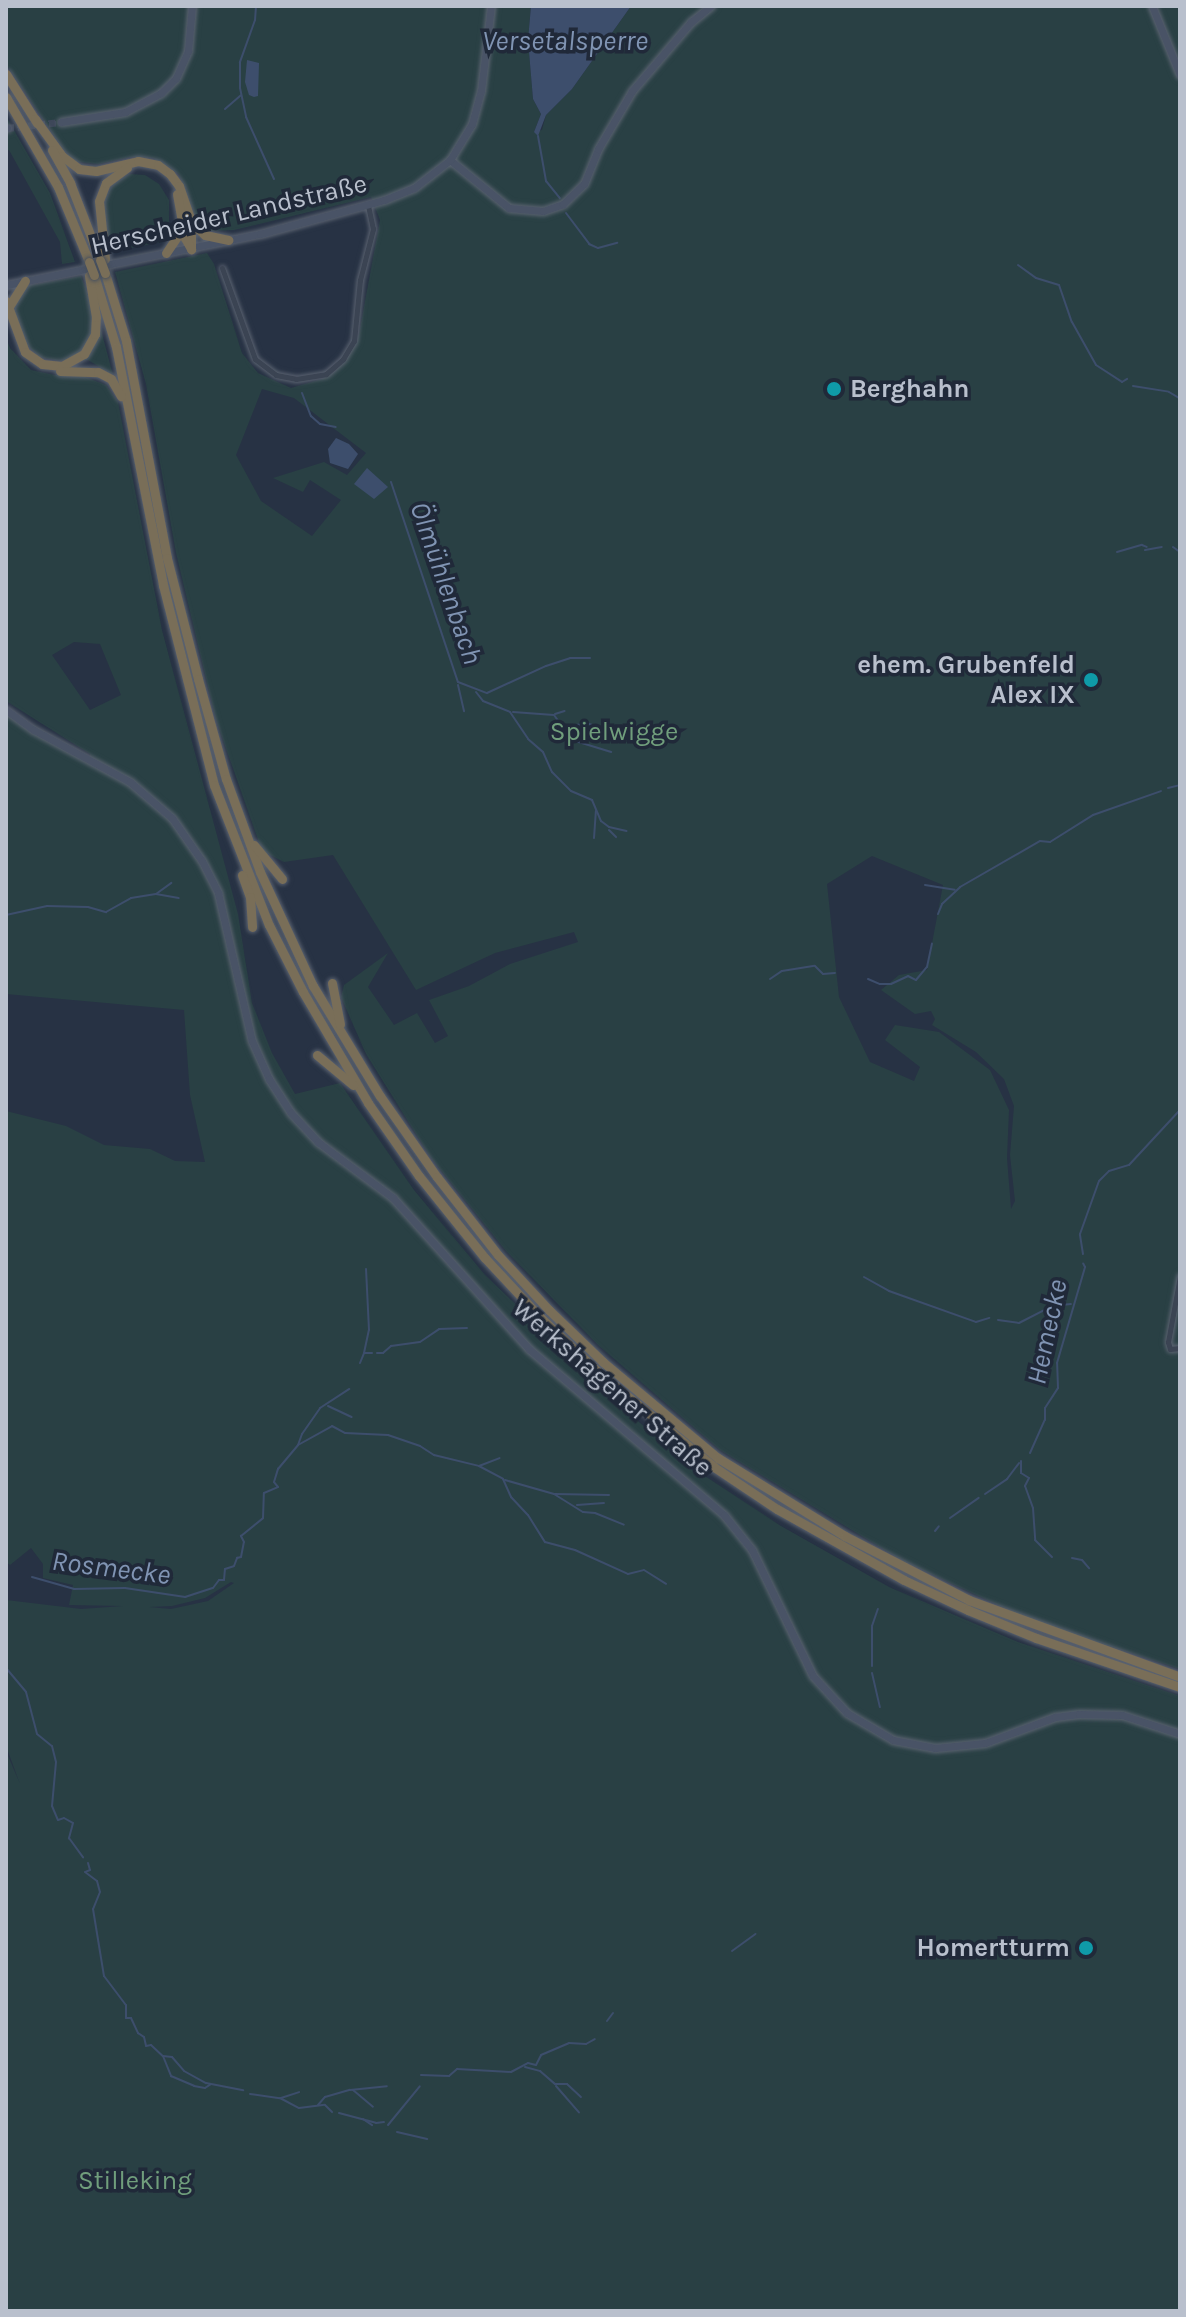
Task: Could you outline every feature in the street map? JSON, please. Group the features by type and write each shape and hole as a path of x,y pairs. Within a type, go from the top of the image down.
{"highway":[{"path":"6,74 62,156 79,169 96,171 138,161 164,169 179,186 191,249"},
{"path":"6,97 58,187 87,259 116,347 188,695 214,785 239,852 269,925 303,992 368,1103 428,1188 541,1318 620,1391 714,1467 777,1509 930,1592 1036,1638 1180,1687"},
{"path":"35,119 70,183 103,260 150,453 167,558 202,694 242,825 280,920 354,1056 437,1177 498,1255 603,1362 718,1458 906,1570 983,1606 1180,1677"},
{"path":"103,260 99,201 106,183 124,169 143,166 167,178 177,194 187,223 205,235 228,240"},
{"path":"166,253 176,244 187,223"},
{"path":"25,281 7,304 18,340 31,357 49,365 71,363 84,354 95,334 92,275"},
{"path":"6,323 17,349 36,366 51,370 91,370 111,379 119,392 132,431"},
{"path":"242,825 256,849 282,879"},
{"path":"239,852 250,897 252,927"},
{"path":"332,983 335,1009 354,1056"},
{"path":"317,1055 343,1074 368,1103"}],"main road":[{"path":"61,122 125,112 161,93 183,65 192,30 192,6"},
{"path":"491,6 479,102 468,133 450,160 509,208 543,211 563,204 584,184 598,149 632,91 691,22 711,6"},
{"path":"1152,6 1180,75"},
{"name":"Herscheider Landstraße","path":"6,285 191,249 368,205 414,188 450,160"},
{"name":"Werkshagener Straße","path":"6,710 34,730 130,782 172,818 202,861 218,893 252,1041 269,1079 291,1113 318,1142 393,1198 529,1349 724,1515 752,1550 813,1676 847,1713 893,1740 935,1748 985,1743 1046,1720 1079,1714 1122,1715 1180,1734"}],"street":[{"path":"222,268 248,347 255,359 276,375 296,379 326,374 343,359 354,341 360,280 373,229 368,205"},
{"path":"1180,1276 1168,1342 1170,1349 1180,1348"}],"green space":[{"name":"Spielwigge","path":"6,6 531,6 528,40 533,99 541,114 534,132 542,130 546,115 572,89 631,6 1180,6 1180,1669 1035,1622 903,1561 720,1450 598,1345 506,1251 431,1158 366,1054 341,997 344,985 388,953 368,987 394,1025 417,1013 435,1043 448,1036 429,1000 469,986 510,964 578,942 574,932 495,953 416,990 333,855 284,862 262,851 216,720 176,553 146,384 115,272 207,253 214,264 242,353 258,373 291,388 322,379 336,370 350,353 359,334 380,220 371,197 234,230 209,231 194,220 179,174 153,158 131,157 98,164 71,161 6,64","holes":["262,389 294,398 366,453 347,475 324,462 273,478 303,492 310,480 341,500 312,536 261,501 236,455","872,856 943,885 927,970 899,975 881,990 915,1014 931,1011 935,1019 932,1025 976,1052 1004,1079 1014,1106 1010,1155 1015,1201 1011,1209 1007,1158 1009,1110 990,1070 939,1032 895,1025 885,1040 920,1067 914,1081 870,1062 839,997 827,884"]},
{"path":"6,116 50,193 75,262 62,264 60,242 9,150 6,151"},
{"path":"129,174 145,175 159,184 169,200 169,234 162,242 110,252 104,222 105,199 113,183"},
{"path":"81,276 101,330 113,375 88,360 61,361 39,357 24,342 14,313 17,297 26,286"},
{"name":"Stilleking","path":"6,338 10,348 31,370 55,375 80,375 106,385 118,402 162,630 238,914 252,1003 272,1053 295,1094 340,1083 414,1190 485,1275 639,1422 705,1476 781,1526 889,1587 1018,1642 1180,1696 1180,2311 6,2311 6,1751 20,1784 6,1746 6,1600 81,1609 123,1606 69,1605 73,1585 43,1578 43,1564 31,1548 10,1565 6,1562 6,1111 66,1126 104,1145 150,1149 175,1161 205,1162 190,1095 184,1010 6,994 6,710 90,757 90,754 6,701","holes":["74,642 100,644 121,695 90,710 52,655","234,1583 208,1601 171,1609 149,1607 172,1606 205,1598"]}],"water":[{"name":"Versetalsperre","path":"531,6 631,6 572,89 546,115 538,136 534,132 541,114 533,99 528,40"},
{"path":"247,60 259,63 258,96 254,97 249,95 245,82"},
{"path":"336,438 349,444 358,454 348,469 330,463 328,449"},
{"path":"367,468 388,487 374,499 354,484"}],"waterway":[{"name":"Ölmühlenbach","path":"256,6 255,20 240,62 240,88 246,117 274,179"},
{"path":"225,109 241,95"},
{"path":"538,136 546,181 560,198"},
{"path":"566,213 589,244 598,248 617,243"},
{"path":"1018,265 1036,278 1059,285 1072,322 1096,365 1122,382 1127,379"},
{"path":"1133,386 1169,392 1179,398"},
{"name":"Ölmühlenbach","path":"302,393 311,416 320,424 336,427"},
{"name":"Ölmühlenbach","path":"391,482 458,682 487,693 546,666 570,658 590,658"},
{"path":"1117,552 1142,545 1147,547"},
{"path":"1145,550 1162,547"},
{"path":"1173,547 1180,552"},
{"path":"458,685 464,711"},
{"path":"476,692 483,701 510,712 528,739 543,752 552,772 571,791 592,800 601,821 609,827 627,831"},
{"path":"555,714 565,711"},
{"path":"513,712 554,715 572,740 611,752"},
{"path":"564,726 589,724 609,730"},
{"path":"1168,788 1180,785"},
{"path":"938,914 942,904 960,887 1040,841 1050,842 1093,815 1161,791"},
{"path":"594,838 596,811"},
{"path":"609,830 616,837"},
{"path":"156,894 171,883"},
{"path":"925,885 955,890"},
{"path":"6,915 47,906 88,907 106,912 131,898 156,894 179,898"},
{"path":"868,979 880,984 891,984 908,976 916,980 927,967 932,944"},
{"path":"770,979 782,971 815,966 823,974 835,973"},
{"name":"Hemecke","path":"1083,1254 1080,1234 1099,1181 1109,1171 1129,1165 1180,1110"},
{"name":"Hemecke","path":"1030,1453 1045,1420 1045,1408 1058,1388 1057,1363 1085,1267 1083,1263"},
{"path":"364,1353 369,1330 366,1269"},
{"path":"864,1277 889,1291 976,1322 989,1318"},
{"path":"998,1320 1019,1323 1052,1306 1071,1304"},
{"name":"Rosmecke","path":"377,1353 383,1353 391,1346 420,1342 439,1329 467,1328"},
{"name":"Rosmecke","path":"360,1363 364,1353 372,1353"},
{"name":"Rosmecke","path":"32,1577 74,1589 125,1588 185,1597 213,1588 219,1580 224,1580 225,1569 234,1566 237,1558 241,1557 244,1542 241,1536 263,1518 264,1493 278,1487 274,1482 278,1469 298,1445 320,1408 349,1389"},
{"path":"328,1406 352,1417"},
{"path":"298,1445 332,1426 345,1433 388,1435 420,1446 434,1455 479,1466 503,1479 511,1497 528,1515 545,1542 575,1550 628,1574 644,1570 666,1584"},
{"path":"479,1466 500,1458"},
{"name":"Hemecke","path":"1021,1461 1021,1473 1029,1478 1025,1486 1033,1508 1035,1540 1052,1557"},
{"path":"985,1494 1007,1479 1019,1463"},
{"path":"505,1480 554,1494 583,1512 595,1513 624,1525"},
{"path":"555,1494 609,1495"},
{"path":"950,1518 979,1498"},
{"path":"577,1505 604,1503"},
{"path":"935,1531 939,1526"},
{"name":"Hemecke","path":"1072,1558 1082,1560 1089,1568"},
{"path":"872,1666 872,1626 878,1609"},
{"name":"Hemecke","path":"6,1668 26,1692 37,1734 52,1746 56,1762 52,1806 58,1820 64,1818 73,1823 69,1838 83,1857"},
{"path":"872,1673 880,1707"},
{"name":"Hemecke","path":"88,1863 90,1870 85,1872 97,1881 100,1892 93,1909 104,1976 126,2005 126,2018 131,2018 138,2033 144,2037 146,2046 151,2045 163,2056 172,2057 184,2071 206,2083 243,2090"},
{"path":"732,1951 755,1934"},
{"name":"Hemecke","path":"607,2021 613,2013"},
{"name":"Hemecke","path":"421,2075 449,2076 457,2069 511,2072 528,2063 536,2065 541,2055 569,2043 586,2044 595,2039"},
{"path":"163,2056 171,2076 194,2086 205,2088 211,2084"},
{"path":"525,2067 540,2071 555,2084 567,2084 581,2097"},
{"path":"318,2105 325,2097 350,2090 387,2086"},
{"name":"Hemecke","path":"388,2125 420,2086"},
{"path":"556,2086 579,2112"},
{"path":"353,2090 373,2107"},
{"path":"281,2098 299,2092"},
{"name":"Hemecke","path":"250,2094 280,2098 299,2108 325,2105 332,2112"},
{"name":"Hemecke","path":"339,2113 376,2123 384,2122"},
{"name":"Hemecke","path":"363,2119 372,2125"},
{"path":"397,2132 427,2139"}],"tunnel":[{"path":"7,128 61,122"}],"place":[{"name":"Berghahn","path":"834,389"},
{"name":"ehem. Grubenfeld Alex IX","path":"1091,680"},
{"name":"Homertturm","path":"1086,1948"}]}
